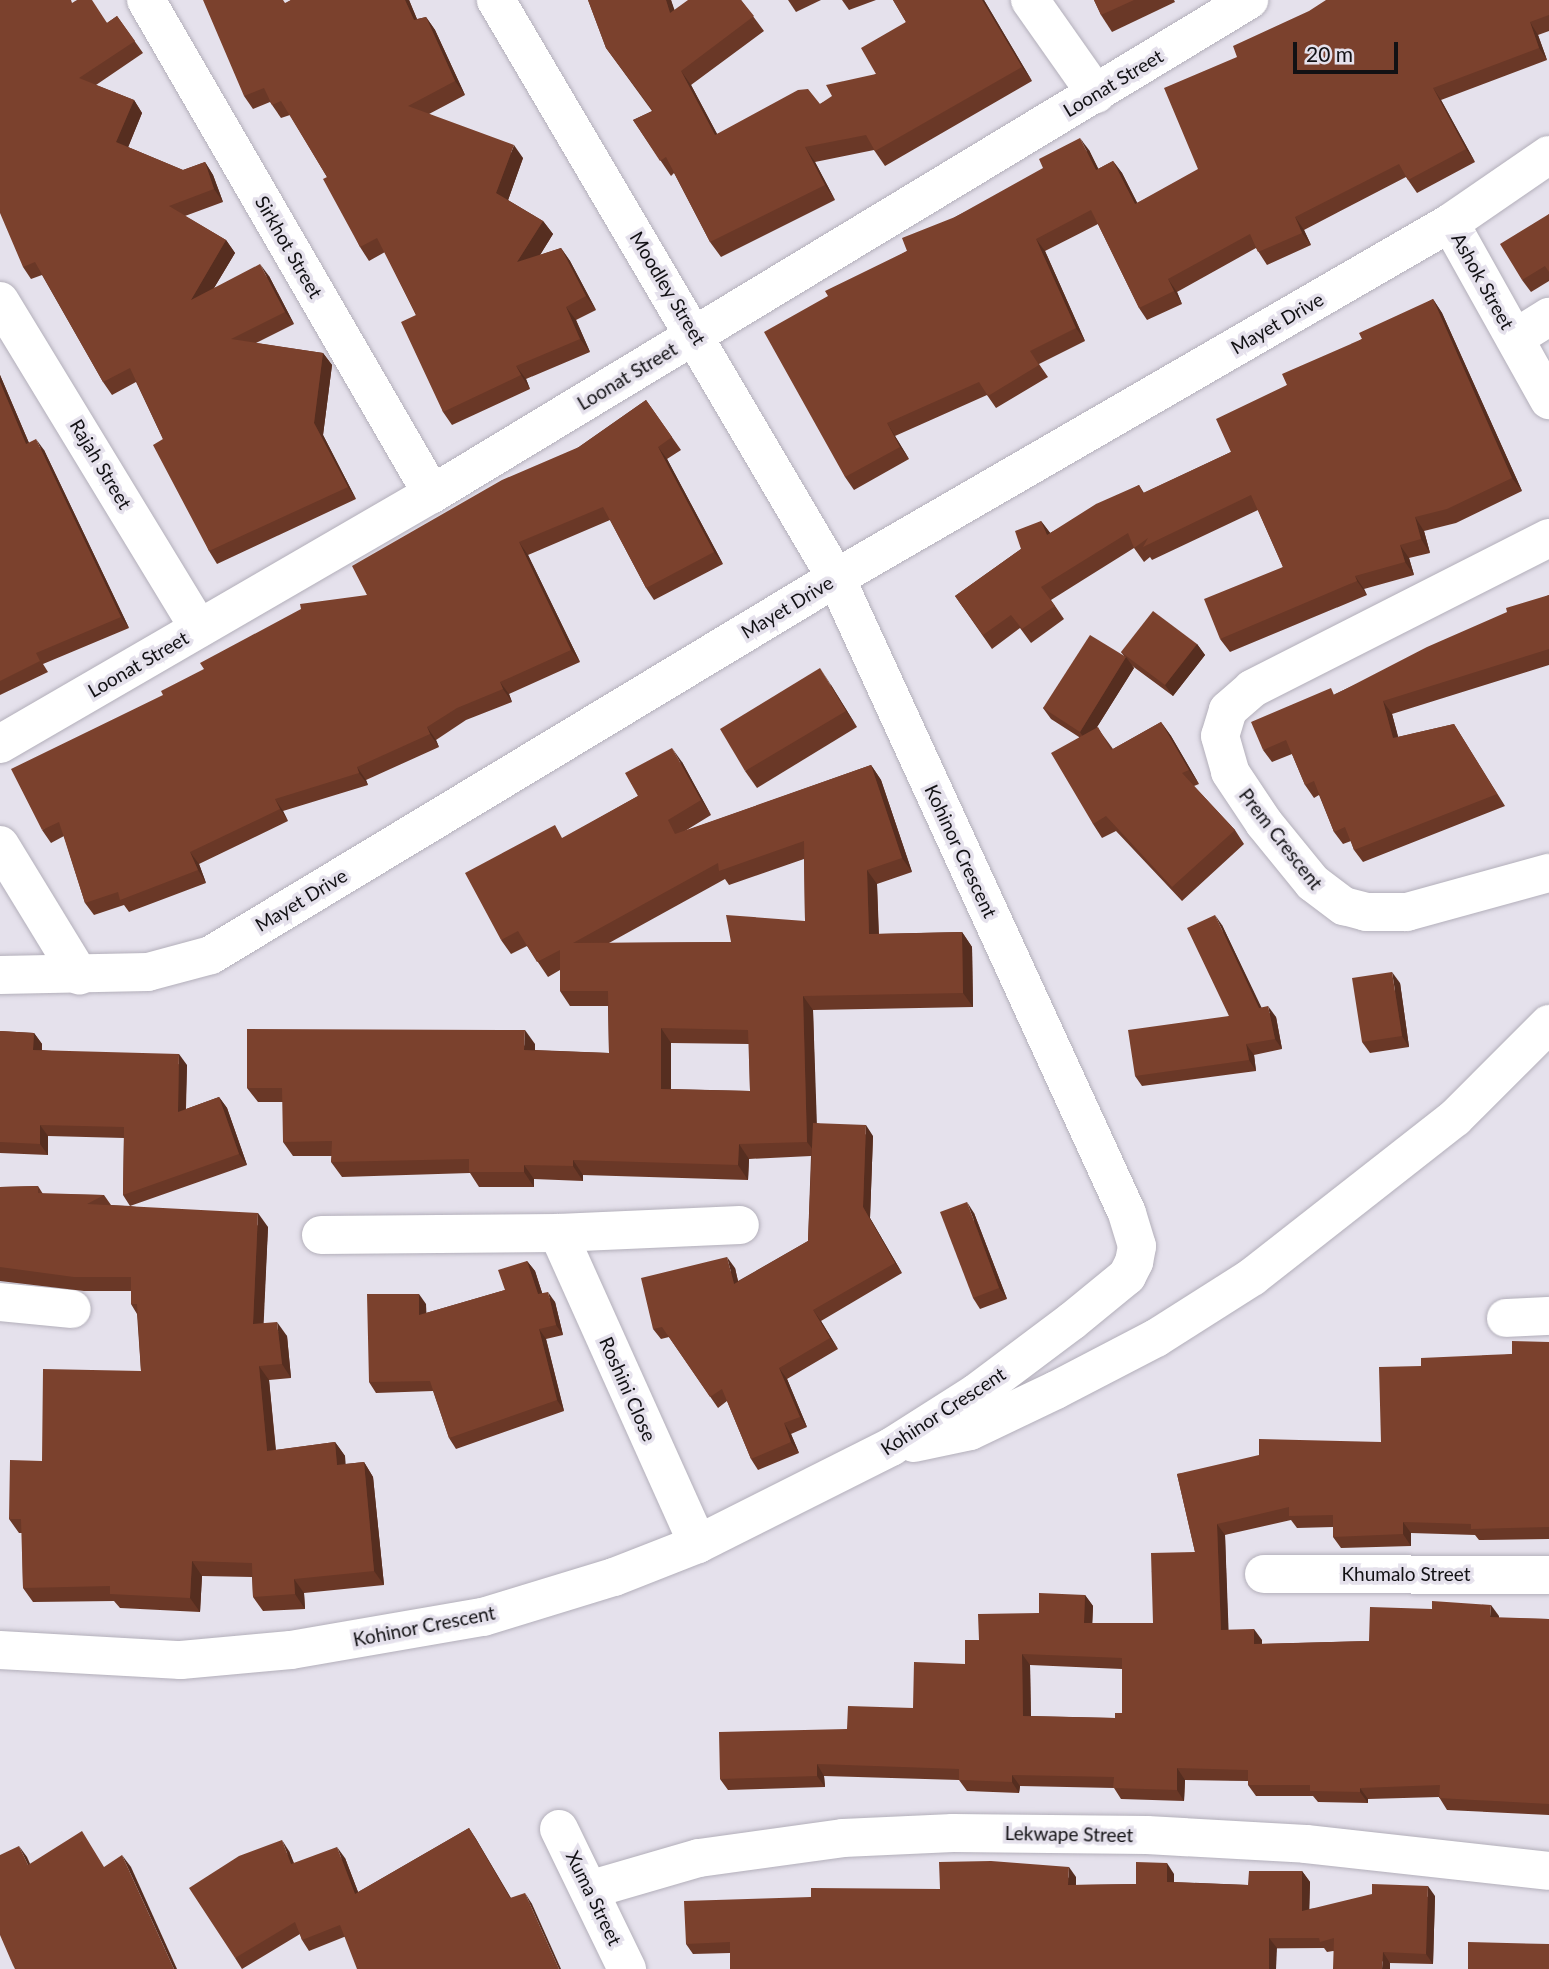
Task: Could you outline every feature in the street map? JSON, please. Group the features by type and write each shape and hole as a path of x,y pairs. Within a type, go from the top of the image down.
{"street":[{"name":"Sirkhot Street","path":"146,0 432,494"},
{"name":"Moodley Street","path":"496,0 696,334 836,578"},
{"path":"1030,0 1096,94"},
{"name":"Loonat Street","path":"0,744 432,494 1249,0"},
{"name":"Mayet Drive","path":"0,975 80,976 148,972 211,955 836,578 1450,223 1549,156"},
{"name":"Ashok Street","path":"1450,223 1549,400"},
{"name":"Rajah Street","path":"0,301 199,628"},
{"name":"Ashok Street","path":"1515,338 1549,317"},
{"name":"Prem Crescent","path":"1549,538 1252,689 1228,709 1220,736 1230,772 1264,823 1313,883 1344,906 1366,912 1407,912 1549,873"},
{"name":"Kohinor Crescent","path":"0,1650 181,1660 412,1632 591,1584 698,1544 891,1447 976,1393 1128,1276 1137,1246 1128,1213 836,578"},
{"path":"0,845 80,976"},
{"path":"891,1447 970,1432 1156,1338 1252,1278 1455,1118 1549,1024"},
{"path":"321,1235 558,1233 740,1225"},
{"name":"Roshini Close","path":"558,1233 698,1544"},
{"path":"1,1306 72,1309"},
{"path":"1506,1318 1549,1316"},
{"name":"Khumalo Street","path":"1264,1574 1549,1575"},
{"name":"Xuma Street","path":"559,1829 592,1889 627,1969"},
{"name":"Lekwape Street","path":"592,1889 699,1858 843,1838 953,1833 1147,1835 1306,1844 1549,1871"}],"building":[{"path":"0,0 71,0 72,3 77,0 92,0 107,23 117,16 135,41 79,78 134,100 116,142 183,170 205,162 214,189 169,206 226,240 191,300 260,264 285,312 231,339 323,353 314,423 348,487 209,551 153,445 163,439 130,368 103,382 35,262 23,267 0,213"},
{"path":"203,0 283,0 285,3 291,0 405,0 414,20 426,17 455,81 408,106 514,145 496,193 543,221 517,262 561,248 586,296 566,307 580,339 516,366 521,375 443,412 401,322 416,315 377,238 360,247 323,179 327,177 281,101 272,105 264,88 244,96"},
{"path":"588,0 666,0 670,13 688,0 741,0 754,16 681,71 715,135 798,90 808,89 820,104 832,96 826,85 876,74 861,48 906,22 893,0 982,0 1022,67 875,151 866,135 805,147 825,185 710,242 666,157 660,161 633,120 653,111 606,48"},
{"path":"1094,0 1134,0 1101,15"},
{"path":"1326,0 1549,0 1549,15 1530,22 1539,48 1433,88 1466,149 1408,180 1399,164 1295,217 1302,233 1258,252 1250,234 1168,279 1174,291 1139,308 1091,210 1036,239 1076,328 1030,351 1039,365 988,396 979,382 887,423 900,447 845,477 764,332 828,296 825,291 907,251 902,238 955,217 1043,168 1039,159 1080,138 1096,170 1113,161 1135,204 1198,169 1164,88 1237,57 1233,46 1309,11"},
{"path":"1549,214 1549,272 1545,266 1522,280 1500,244"},
{"path":"1433,299 1512,478 1447,509 1415,517 1421,539 1400,545 1405,562 1355,576 1357,581 1220,639 1204,599 1283,567 1251,495 1143,547 1148,538 1134,548 1128,533 1041,587 1055,606 1022,629 1011,615 983,635 955,596 1021,549 1015,531 1041,521 1047,535 1096,504 1139,485 1143,493 1231,452 1216,419 1287,385 1282,374 1362,339 1359,333"},
{"path":"0,382 26,444 36,439 121,617 36,653 40,661 0,681"},
{"path":"646,400 672,437 658,447 714,552 646,588 603,507 519,542 571,650 500,682 503,689 457,708 427,727 430,734 357,767 359,773 275,799 280,809 190,852 198,870 120,900 118,892 85,903 59,822 42,830 11,769 163,695 161,691 204,669 200,663 301,609 300,604 367,595 352,566 502,480 579,447"},
{"path":"1549,595 1549,649 1383,701 1393,738 1454,724 1497,794 1354,850 1345,827 1334,832 1314,781 1305,785 1286,740 1263,750 1251,722 1331,688 1334,695 1427,647 1507,612 1506,608"},
{"path":"1153,611 1197,644 1165,685 1121,652"},
{"path":"1090,635 1126,657 1080,732 1043,708"},
{"path":"820,668 846,711 745,771 720,729"},
{"path":"1161,722 1189,770 1182,773 1235,830 1172,887 1106,816 1093,824 1051,753 1098,727 1111,750"},
{"path":"672,748 701,800 668,820 675,834 871,765 902,858 867,870 869,934 962,932 963,993 803,996 807,1142 739,1144 738,1165 573,1160 573,1166 524,1165 524,1172 469,1172 469,1159 331,1162 332,1141 283,1142 282,1088 247,1088 247,1029 525,1030 524,1050 609,1053 608,991 560,991 560,950 537,962 518,931 501,940 465,873 555,825 562,838 638,796 625,773","holes":["804,841 805,921 726,915 731,942 573,943 718,863 719,871","661,1028 748,1030 750,1091 661,1089"]},
{"path":"1215,915 1259,1008 1268,1006 1275,1039 1246,1044 1249,1060 1135,1076 1128,1030 1229,1016 1187,928"},
{"path":"1392,972 1402,1036 1362,1042 1352,978"},
{"path":"0,1031 34,1033 33,1050 179,1054 178,1112 219,1097 239,1154 123,1195 124,1127 40,1125 40,1144 0,1142"},
{"path":"813,1123 866,1125 863,1207 895,1263 813,1310 830,1338 779,1368 800,1417 784,1423 791,1442 751,1459 722,1389 710,1397 662,1327 653,1329 641,1278 727,1257 734,1284 808,1241"},
{"path":"38,1186 38,1193 104,1195 87,1204 258,1213 253,1324 277,1322 282,1364 259,1366 267,1451 335,1442 337,1465 364,1462 374,1571 294,1579 295,1594 253,1597 252,1563 192,1561 190,1598 110,1594 110,1586 23,1588 21,1519 9,1519 10,1460 42,1461 43,1369 141,1371 137,1304 131,1304 131,1277 74,1277 0,1267 0,1187"},
{"path":"967,1202 999,1288 973,1298 940,1212"},
{"path":"527,1261 538,1294 548,1292 556,1325 539,1329 557,1400 449,1438 430,1381 369,1382 367,1294 419,1294 419,1315 505,1290 498,1270"},
{"path":"1512,1341 1549,1342 1549,1527 1471,1529 1471,1524 1403,1522 1403,1534 1333,1537 1333,1515 1289,1516 1289,1507 1217,1524 1221,1630 1254,1629 1254,1644 1369,1641 1370,1607 1432,1609 1432,1601 1491,1605 1490,1617 1549,1619 1549,1804 1439,1798 1440,1785 1360,1788 1360,1792 1310,1791 1310,1785 1248,1785 1248,1770 1177,1768 1177,1790 1113,1788 1114,1777 1012,1775 1012,1782 959,1780 959,1769 817,1764 817,1776 720,1779 719,1732 847,1729 848,1706 913,1708 914,1662 965,1664 965,1640 979,1640 978,1614 1039,1613 1039,1593 1085,1595 1084,1623 1153,1623 1151,1553 1195,1552 1177,1474 1259,1455 1259,1439 1381,1442 1379,1367 1421,1366 1421,1358 1512,1354","holes":["1022,1654 1122,1658 1122,1713 1115,1713 1115,1718 1023,1716"]},
{"path":"469,1828 510,1898 525,1893 559,1969 357,1969 340,1925 302,1940 295,1922 235,1958 189,1888 239,1856 282,1840 291,1864 337,1847 355,1894"},
{"path":"82,1831 104,1867 122,1855 174,1969 15,1969 0,1935 0,1855 19,1846 28,1865"},
{"path":"991,1861 1069,1867 1068,1885 1136,1884 1136,1862 1167,1863 1167,1882 1248,1885 1249,1871 1302,1871 1302,1911 1372,1894 1372,1884 1428,1886 1426,1954 1383,1952 1382,1969 1333,1969 1334,1938 1320,1942 1319,1938 1269,1938 1269,1969 730,1969 730,1942 686,1944 684,1901 811,1897 811,1888 940,1889 939,1862"},
{"path":"1468,1942 1549,1944 1549,1969 1468,1969"}]}
